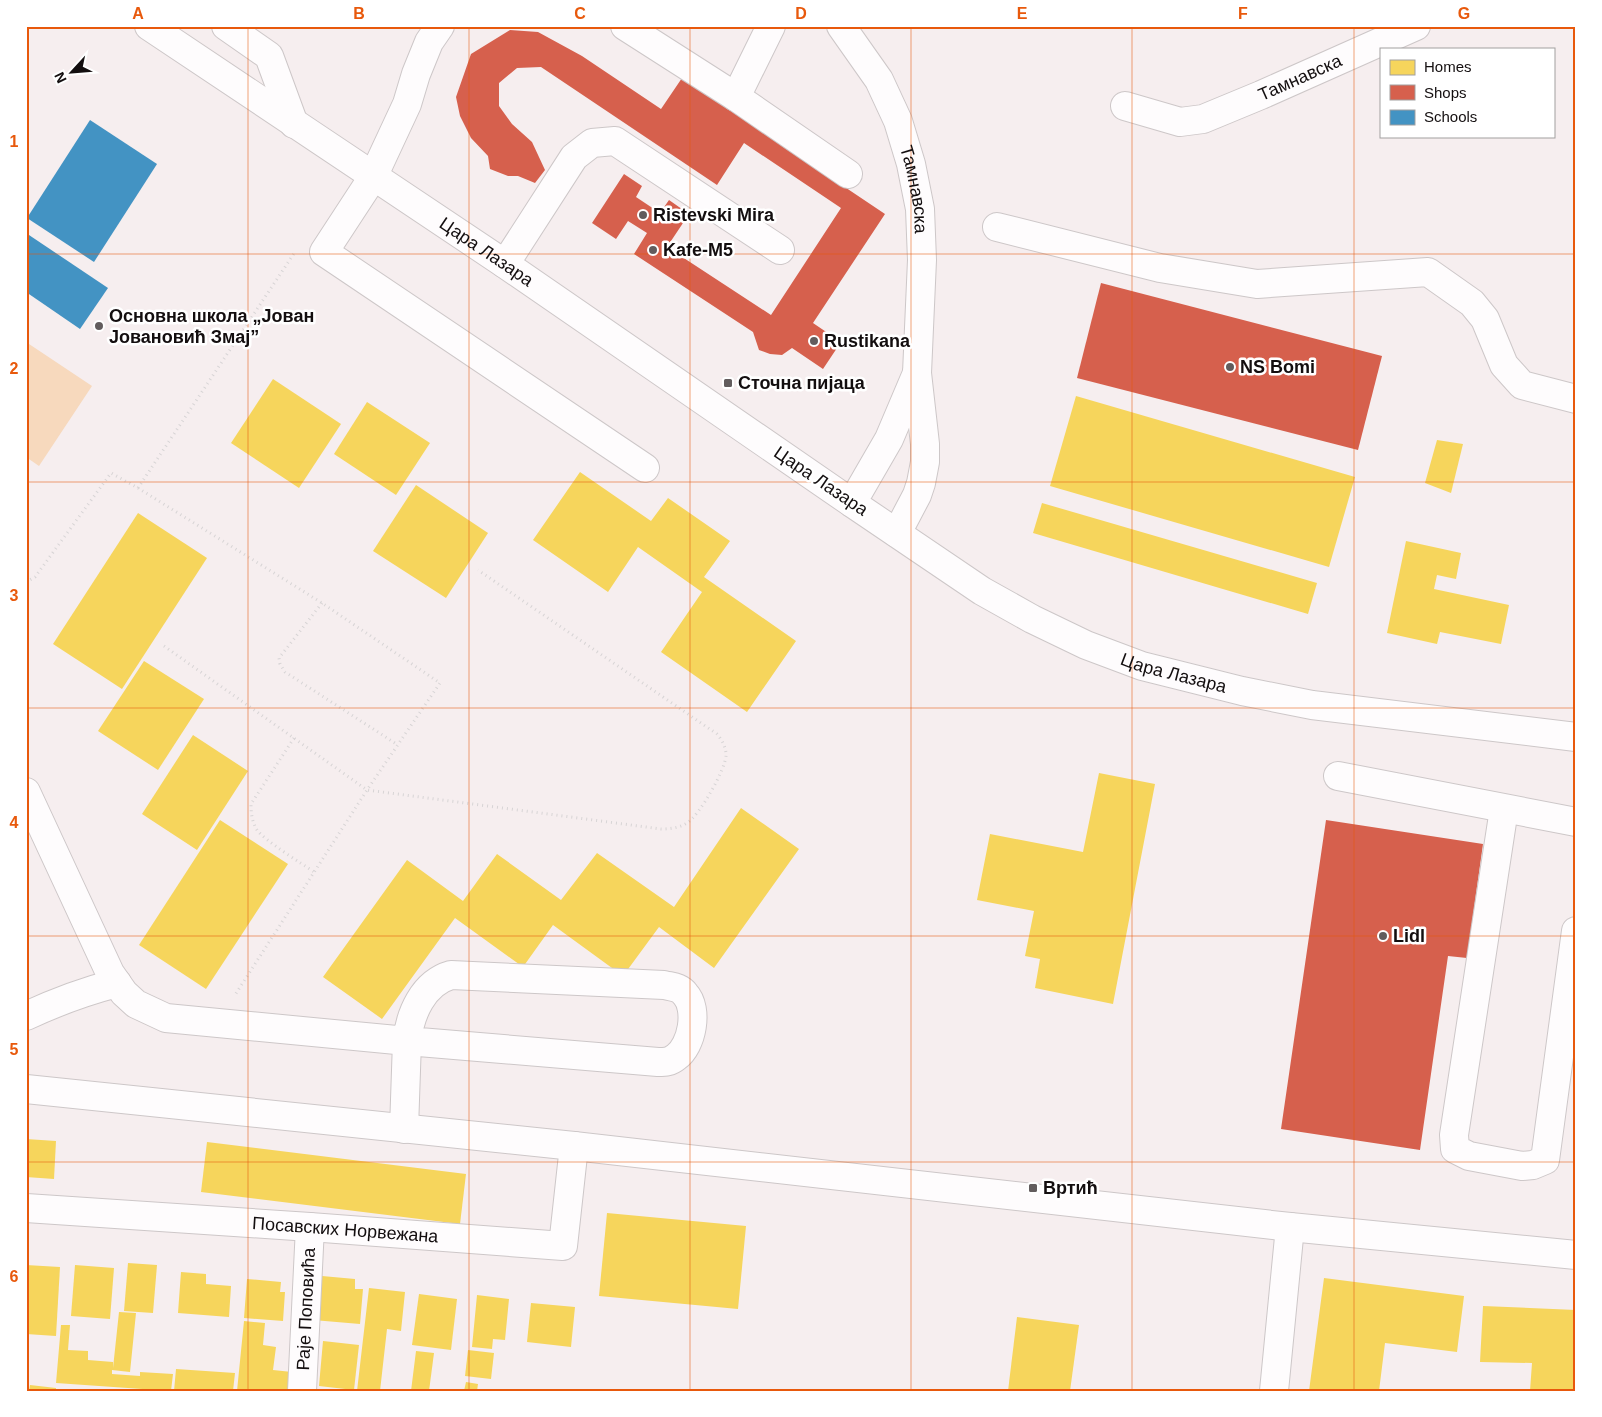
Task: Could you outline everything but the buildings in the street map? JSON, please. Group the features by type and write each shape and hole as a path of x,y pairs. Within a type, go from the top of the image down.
{"street":[{"name":"Цара Лазара","path":"148,26 505,264 982,591 1032,619 1086,645 1142,666 1312,705 1575,735"},
{"path":"226,26 269,56"},
{"path":"261,26 269,56 294,124"},
{"path":"440,26 429,42 416,74 407,104 373,177 324,252 645,468"},
{"path":"625,26 736,97 848,174"},
{"path":"736,97 771,26"},
{"name":"Тамнавска","path":"841,26 879,80 898,121 911,164 920,209 921,252 918,372"},
{"name":"Тамнавска","path":"1125,106 1180,122 1202,119 1416,26"},
{"path":"505,264 574,157 592,143 615,141 780,250"},
{"path":"998,227 1160,268 1257,284 1428,272 1472,303 1485,318 1504,365 1522,385 1576,399"},
{"path":"852,503 890,439 918,372"},
{"path":"897,533 917,495 925,462 918,372"},
{"path":"1338,776 1576,822"},
{"path":"26,792 117,984 136,1004 166,1018 407,1041 668,1062 677,1057 687,1046 692,1029 691,1003 686,994 678,988 664,985 451,975 442,978 418,1002 409,1026 407,1041 404,1129"},
{"path":"1504,809 1454,1135 1455,1149 1469,1156 1522,1166 1533,1165 1545,1160 1570,1017 1576,931"},
{"path":"26,1016 63,1000 98,988 117,984"},
{"path":"26,1089 574,1146 1290,1227 1576,1255"},
{"name":"Посавских Норвежана","path":"26,1208 563,1246 574,1146"},
{"name":"Раје Поповића","path":"302,1391 310,1227"},
{"path":"1274,1391 1290,1227"}],"path":[{"path":"138,488 304,238 324,252"},
{"path":"26,582 35,577 111,473 322,604 440,683 367,790 217,1023"},
{"path":"164,646 367,790 661,829 680,826 695,817 724,766 726,755 722,740 717,734 478,570"},
{"path":"322,604 279,658 280,664 285,672 398,745"},
{"path":"294,738 251,804 251,813 253,823 261,835 314,872"}],"shaded area":[{"path":"26,342 92,386 39,466 26,457"}],"place":[{"name":"Ristevski Mira","path":"643,215"},
{"name":"Kafe-M5","path":"653,250"},
{"name":"Основна школа „Јован Јовановић Змај”","path":"99,326"},
{"name":"Rustikana","path":"814,341"},
{"name":"NS Bomi","path":"1230,367"},
{"name":"Сточна пијаца","path":"728,383"},
{"name":"Lidl","path":"1383,936"},
{"name":"Вртић","path":"1033,1188"}]}
